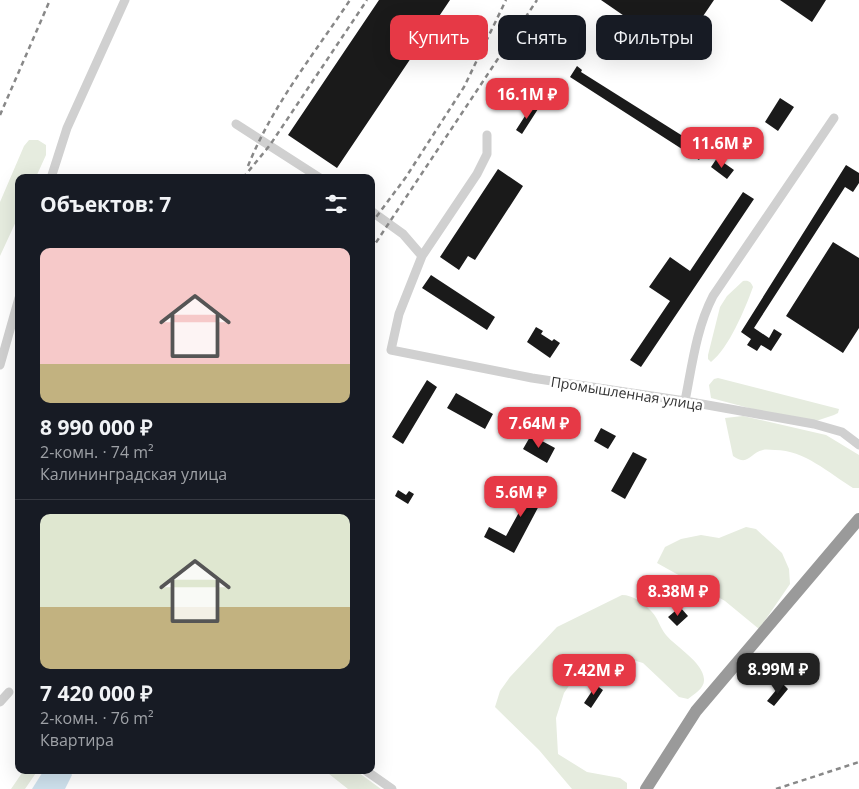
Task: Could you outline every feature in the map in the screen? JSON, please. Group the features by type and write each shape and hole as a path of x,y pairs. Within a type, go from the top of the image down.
{"highway":[{"path":"646,789 696,711 859,519"}],"street":[{"path":"53,174 68,128 125,0"},
{"path":"685,402 700,328 713,296 834,118"},
{"path":"236,124 314,174"},
{"path":"375,213 403,234 422,256 477,174 487,154 487,135"},
{"name":"Промышленная улица","path":"422,256 399,314 391,350 532,378 814,424 842,432 859,445"},
{"path":"0,365 15,312"},
{"path":"0,702 9,692"},
{"path":"371,774 392,789"}],"shaded area":[{"path":"29,140 38,140 46,145 46,155 37,174 15,174 15,224 0,256 0,202 24,146"},
{"path":"743,281 748,281 753,287 750,296 730,338 718,356 711,362 708,359 708,355 720,307 727,296"},
{"path":"718,378 839,409 838,413 813,422 711,398 709,385 714,379"},
{"path":"743,416 826,435 859,455 859,488 853,488 806,458 786,451 764,450 746,460 733,456 725,418"},
{"path":"746,527 756,529 782,553 789,569 790,584 759,629 725,601 657,563 665,547 681,539 701,535 719,538"},
{"path":"622,595 638,600 652,612 670,640 699,667 704,682 699,690 688,699 679,697 643,663 626,658 591,666 575,677 564,693 556,718 558,754 587,772 620,778 627,783 627,789 572,789 539,750 495,707 500,691 510,677 557,627"},
{"path":"21,774 35,774 25,789 11,789"},
{"path":"329,774 360,774 381,789 348,789"}],"water":[{"path":"41,774 72,775 65,789 32,789"}],"building":[{"path":"379,0 450,0 440,15 390,15 390,60 410,60 337,168 288,135"},
{"path":"601,0 714,0 704,15 623,15"},
{"path":"780,0 826,0 812,22"},
{"path":"577,66 582,70 581,72 705,150 699,160 570,77"},
{"path":"780,98 794,107 778,131 765,122"},
{"path":"532,105 538,109 522,134 516,130"},
{"path":"717,158 734,170 727,179 711,167"},
{"path":"846,165 859,173 859,183 853,192 845,187 754,328 769,338 774,329 782,334 771,351 761,345 757,351 747,345 751,339 741,332"},
{"path":"498,169 523,186 475,260 468,256 459,270 440,257"},
{"path":"743,192 754,199 641,367 630,360 670,301 649,287 670,257 690,271"},
{"path":"833,242 859,258 859,328 843,353 786,316"},
{"path":"431,275 495,317 487,330 422,288"},
{"path":"536,327 543,331 541,334 552,341 554,339 560,343 550,358 527,342"},
{"path":"427,380 437,387 403,444 392,437"},
{"path":"456,393 493,414 485,429 447,408"},
{"path":"601,428 616,436 608,449 594,441"},
{"path":"531,435 555,448 547,463 523,449"},
{"path":"633,452 647,459 625,499 611,491"},
{"path":"539,476 551,483 514,553 484,537 489,527 506,536"},
{"path":"398,490 406,495 409,491 414,494 408,504 395,496"},
{"path":"680,607 688,616 677,626 668,617"},
{"path":"782,683 788,689 774,706 767,701"},
{"path":"596,685 603,690 591,708 584,703"}],"railway":[{"path":"0,115 50,0"},
{"path":"248,166 281,101 350,0"},
{"path":"246,174 270,145 367,0"},
{"path":"375,219 406,177 464,87 506,0"},
{"path":"375,244 537,0"},
{"path":"776,789 859,762"}]}
